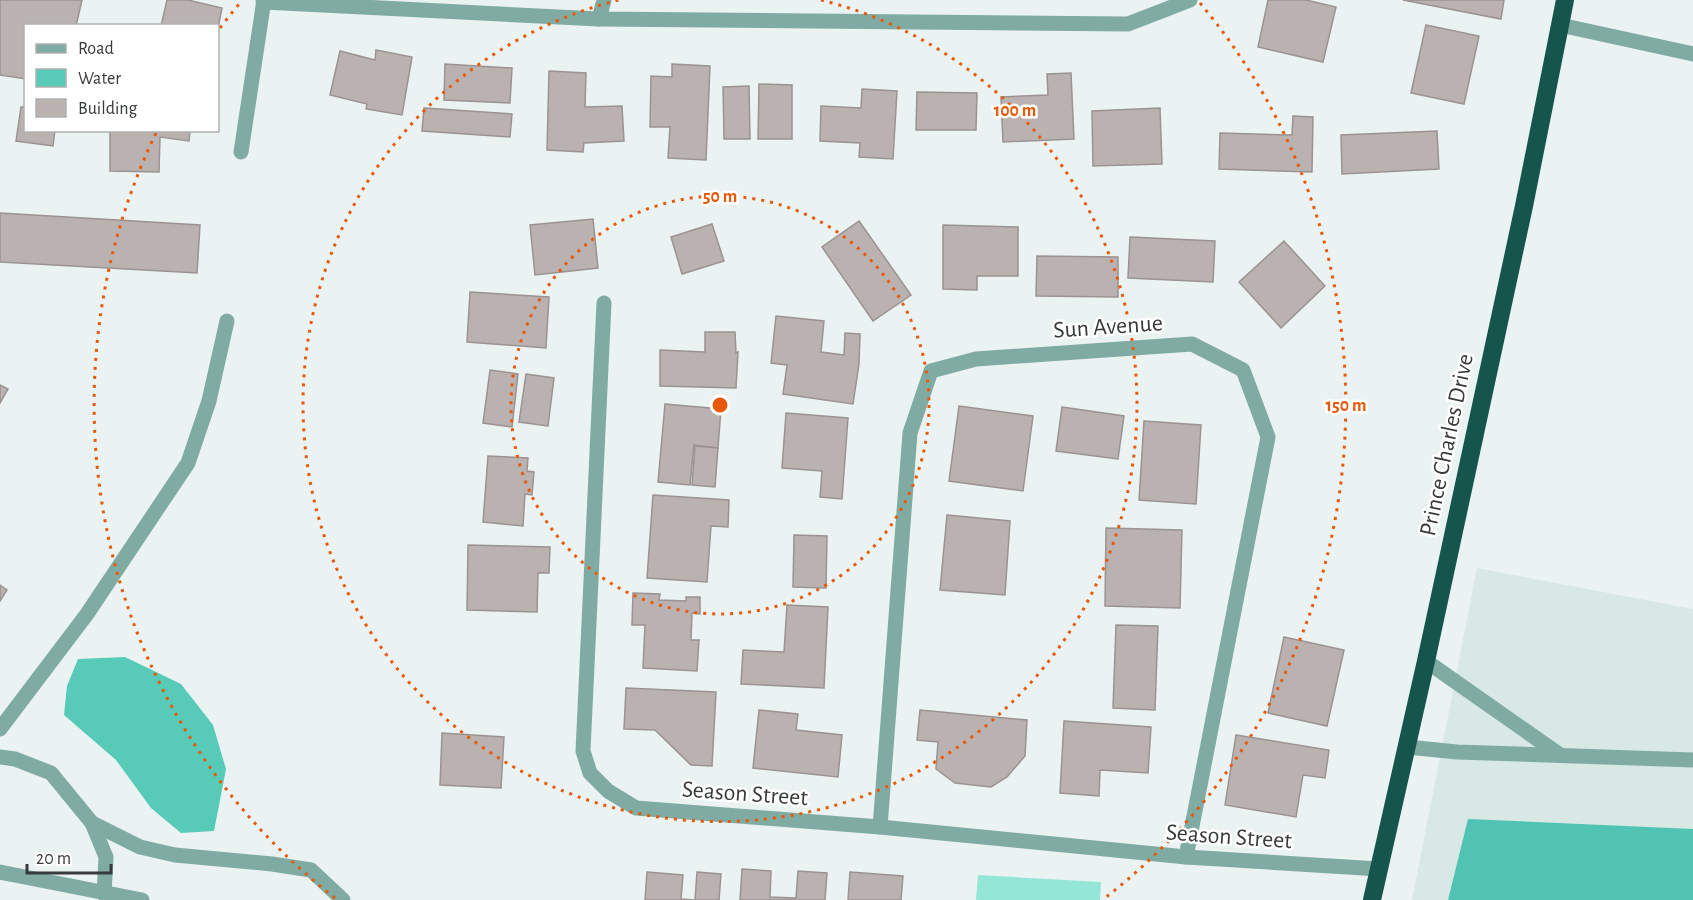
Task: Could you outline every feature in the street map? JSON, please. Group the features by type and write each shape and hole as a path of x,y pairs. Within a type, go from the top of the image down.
{"highway":[{"name":"Prince Charles Drive","path":"1372,900 1524,206 1565,0"}],"street":[{"path":"599,19 604,0"},
{"path":"241,152 263,1 599,19 1128,24 1191,0"},
{"path":"1560,25 1693,54"},
{"name":"Season Street","path":"604,303 583,751 590,773 608,791 636,808 880,827 1186,857 1379,868"},
{"path":"0,729 87,614 188,463 209,401 227,321"},
{"name":"Sun Avenue","path":"880,827 910,433 931,371 976,359 1192,344 1243,370 1268,437 1186,857"},
{"path":"1426,661 1560,755"},
{"path":"1407,747 1457,752 1693,760"},
{"path":"0,757 15,759 51,773 92,823 106,856 104,894"},
{"path":"92,823 140,847 175,855 311,870 344,900"},
{"path":"0,872 142,900"}],"shaded area":[{"path":"1477,568 1693,609 1693,900 1412,900"},
{"path":"1468,819 1693,829 1693,900 1448,900"},
{"path":"978,875 1101,882 1100,900 976,900"}],"water":[{"path":"125,657 181,684 213,725 226,769 214,831 181,833 151,808 116,760 64,715 67,686 78,659"}],"building":[{"path":"0,0 82,0 76,24 24,24 24,79 0,75"},
{"path":"167,0 188,0 222,8 219,24 161,24"},
{"path":"1268,0 1306,0 1336,7 1323,62 1258,47"},
{"path":"1403,0 1504,0 1501,19"},
{"path":"1426,25 1479,36 1464,104 1411,93"},
{"path":"376,50 412,57 402,115 366,109 367,104 330,95 340,51 375,60"},
{"path":"445,64 512,68 510,103 444,100"},
{"path":"672,64 710,66 706,160 668,158 670,127 650,127 651,76 672,77"},
{"path":"549,71 586,73 585,107 622,106 624,141 584,143 583,152 547,150"},
{"path":"1071,73 1074,139 1003,142 1001,97 1048,95 1047,74"},
{"path":"759,84 792,85 792,139 758,139"},
{"path":"749,86 750,139 724,139 723,87"},
{"path":"862,89 897,91 893,159 859,157 860,143 820,141 821,106 861,108"},
{"path":"917,92 977,93 976,130 916,130"},
{"path":"21,107 24,107 24,132 55,132 53,146 16,141"},
{"path":"424,108 512,114 510,137 422,131"},
{"path":"1160,108 1162,164 1093,166 1092,111"},
{"path":"1293,116 1313,117 1312,172 1219,169 1220,133 1292,135"},
{"path":"1437,131 1439,169 1342,174 1341,135"},
{"path":"110,132 190,132 189,141 160,137 159,172 110,171"},
{"path":"0,213 200,225 197,273 0,262"},
{"path":"593,219 598,268 535,275 530,225"},
{"path":"859,221 911,295 873,321 822,247"},
{"path":"712,224 724,261 682,274 671,237"},
{"path":"943,225 1018,227 1018,276 977,276 977,290 943,289"},
{"path":"1130,237 1215,241 1213,282 1128,278"},
{"path":"1284,241 1325,286 1281,328 1239,282"},
{"path":"1037,256 1118,257 1118,297 1036,296"},
{"path":"470,292 549,297 546,348 467,342"},
{"path":"776,316 824,321 821,352 844,355 845,333 860,334 859,364 853,404 783,394 787,365 771,363"},
{"path":"705,332 735,332 736,353 738,352 736,388 660,386 660,350 705,352"},
{"path":"490,370 518,374 512,427 483,423"},
{"path":"526,374 554,378 548,426 519,422"},
{"path":"0,385 8,389 0,403"},
{"path":"665,404 721,409 718,448 694,445 690,485 658,482"},
{"path":"959,406 1033,416 1023,491 949,481"},
{"path":"1062,407 1124,416 1118,459 1056,451"},
{"path":"786,413 848,418 842,499 820,497 822,471 782,468"},
{"path":"1144,421 1201,425 1196,504 1139,500"},
{"path":"695,446 718,448 715,487 692,485"},
{"path":"488,456 528,458 527,471 534,472 532,495 525,494 523,526 483,522"},
{"path":"653,495 729,500 728,527 711,526 707,582 647,578"},
{"path":"947,515 1010,521 1005,595 940,590"},
{"path":"1106,528 1182,530 1180,608 1105,606"},
{"path":"794,535 827,536 826,588 793,587"},
{"path":"468,545 550,547 549,573 538,573 537,612 467,610"},
{"path":"0,585 7,590 0,601"},
{"path":"633,593 660,594 659,600 686,601 686,597 700,597 700,614 692,613 691,640 699,640 697,671 643,668 645,625 632,625"},
{"path":"787,605 828,607 824,688 741,684 743,650 784,652"},
{"path":"1116,625 1158,626 1155,710 1113,708"},
{"path":"1284,637 1344,650 1327,726 1268,713"},
{"path":"626,688 716,692 712,766 691,765 655,730 624,729"},
{"path":"759,710 798,714 796,730 842,735 838,777 753,768"},
{"path":"920,710 1027,720 1025,756 1007,777 991,787 955,783 936,769 938,742 917,740"},
{"path":"1064,721 1151,727 1148,773 1100,770 1099,796 1060,793"},
{"path":"442,733 504,737 501,788 440,785"},
{"path":"1236,735 1329,750 1325,778 1303,775 1296,817 1225,805"},
{"path":"742,869 771,871 770,897 796,898 798,871 827,873 825,900 740,900"},
{"path":"647,872 683,875 681,899 694,900 645,900"},
{"path":"697,872 721,874 719,900 695,900"},
{"path":"850,872 903,876 901,900 848,900"}]}
